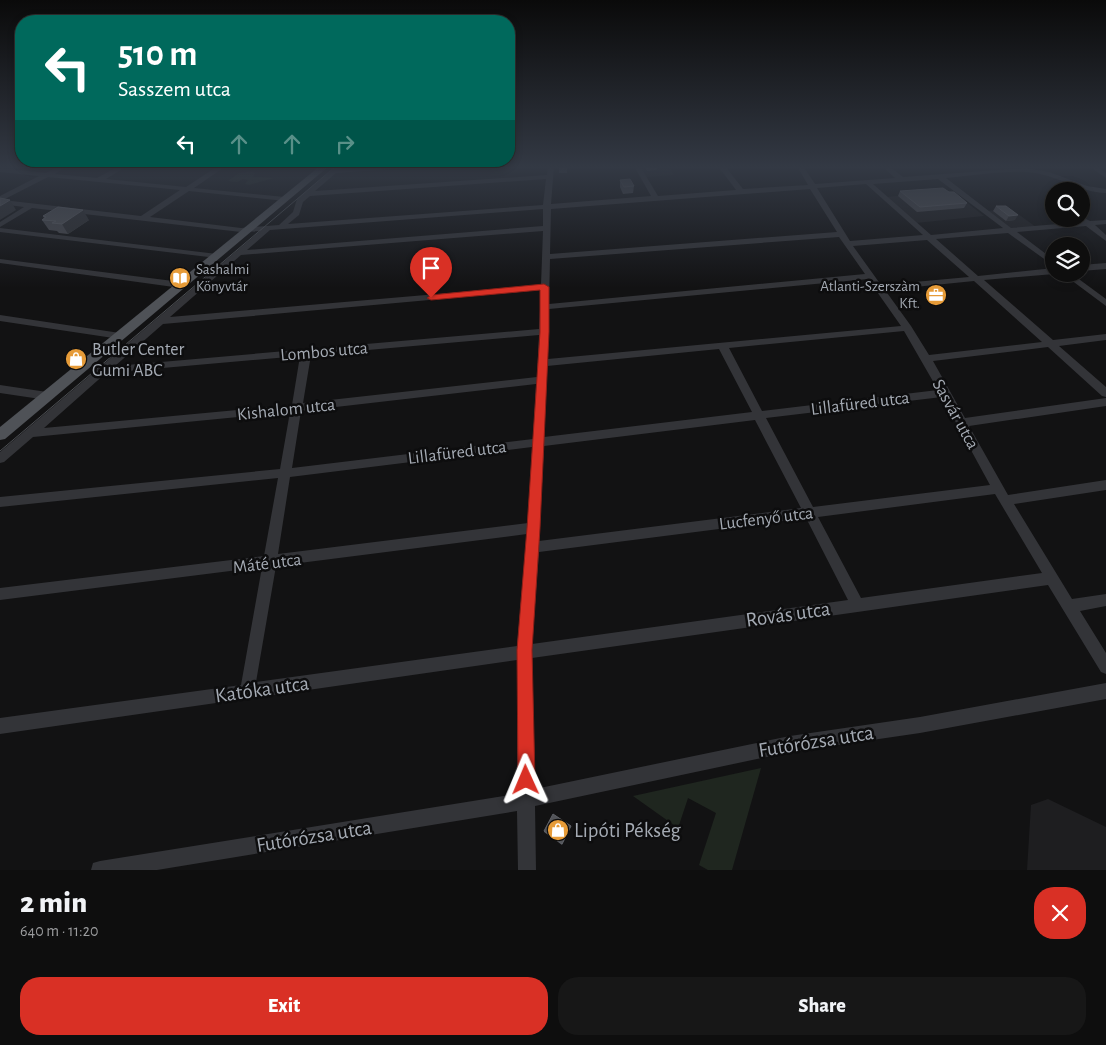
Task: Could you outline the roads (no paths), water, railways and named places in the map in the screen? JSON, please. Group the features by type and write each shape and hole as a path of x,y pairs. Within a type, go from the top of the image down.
{"main road":[{"path":"0,435 276,207"}],"street":[{"path":"0,225 29,207"},
{"path":"46,207 248,230 270,226 539,207"},
{"path":"143,218 161,207"},
{"path":"283,225 296,213 298,207"},
{"path":"527,870 524,650 533,547 543,363 547,207"},
{"name":"Sasvár utca","path":"824,207 870,276 908,328 960,423 1106,668"},
{"path":"895,207 1106,393"},
{"path":"979,207 1045,257"},
{"path":"1090,221 1106,222"},
{"path":"257,222 270,226"},
{"path":"545,258 845,239 930,237 1045,225"},
{"path":"1090,225 1106,239"},
{"path":"0,459 270,226"},
{"path":"238,253 546,228"},
{"path":"0,230 217,256"},
{"path":"0,261 181,285"},
{"path":"1090,267 1106,266"},
{"path":"879,288 1045,272"},
{"path":"544,307 870,276"},
{"path":"1078,282 1106,303"},
{"path":"160,320 544,287"},
{"path":"0,318 120,336"},
{"path":"543,363 908,328"},
{"name":"Lombos utca","path":"103,370 544,332"},
{"path":"926,359 1106,337"},
{"path":"722,345 857,604"},
{"path":"247,692 306,353"},
{"name":"Kishalom utca","path":"31,433 295,408 541,380"},
{"path":"0,389 47,396"},
{"name":"Lillafüred utca","path":"0,502 285,473 944,393"},
{"path":"960,423 1106,402"},
{"name":"Lucfenyő utca","path":"533,547 810,513 1106,484"},
{"name":"Máté utca","path":"0,594 270,563 534,528"},
{"name":"Rovás utca","path":"524,650 1052,578"},
{"path":"1069,606 1106,600"},
{"name":"Katóka utca","path":"0,726 247,692 524,650"},
{"name":"Futórózsa utca","path":"100,870 527,800 790,744 920,725 1106,691"}],"tram line":[{"path":"0,451 288,207"}],"place":[{"name":"Sashalmi Könyvtár","path":"180,278"},
{"name":"Atlanti-Szerszàm Kft.","path":"936,295"},
{"name":"Butler Center Gumi ABC","path":"76,359"},
{"name":"Lipóti Pékség","path":"558,830"}]}
